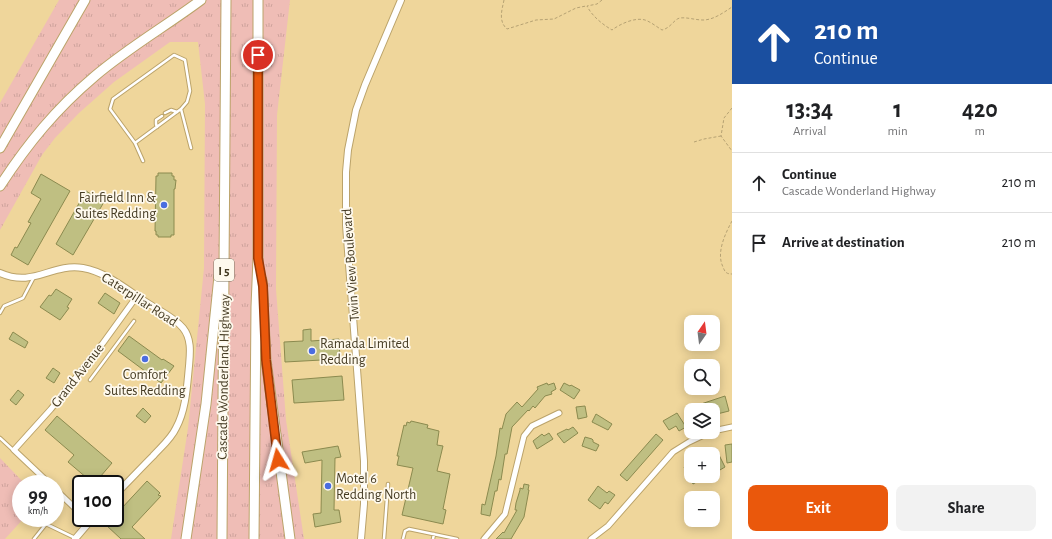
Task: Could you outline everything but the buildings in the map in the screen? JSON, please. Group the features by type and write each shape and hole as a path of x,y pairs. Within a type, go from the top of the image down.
{"highway":[{"path":"0,148 84,0"},
{"path":"0,186 16,161 34,138 68,100 95,76 131,48 201,0"},
{"name":"Cascade Wonderland Highway","path":"222,539 226,0"},
{"path":"254,539 256,307 258,258 258,0"},
{"path":"186,539 206,404 220,269 225,248"},
{"path":"258,258 263,286 266,360 290,539"}],"street":[{"name":"Twin View Boulevard","path":"361,539 364,504 364,461 346,225 346,172 349,144 356,110 401,0"},
{"name":"Caterpillar Road","path":"0,273 16,278 35,277 65,268 81,268 102,274 171,318 183,328 189,339 190,348 189,370 183,410 174,431 168,440 124,486"},
{"name":"Grand Avenue","path":"14,450 56,402 103,343 137,296"},
{"path":"484,539 505,514 524,436 532,426 559,413"},
{"path":"720,430 732,427"},
{"path":"590,539 608,526 673,452 695,439"},
{"path":"14,450 40,475"},
{"path":"64,498 72,505"},
{"path":"75,539 83,527"}],"lane":[{"path":"136,144 178,112 187,102 190,91 185,60 174,55 113,99 110,110 136,144 143,161"},
{"path":"181,109 191,148"},
{"path":"165,113 171,110 178,112"},
{"path":"157,127 156,120 162,116"},
{"path":"0,313 4,306 23,298 35,277"},
{"path":"90,380 134,321"},
{"path":"0,438 14,450"},
{"path":"384,539 388,484"},
{"path":"34,539 46,524 75,539"},
{"path":"403,539 405,531 409,528 457,539"},
{"path":"433,539 434,534"}],"path":[{"path":"504,0 501,20 503,26 508,28 536,20 554,19 576,8 597,4 602,0"},
{"path":"587,6 590,13 606,27 612,30 620,24 639,19 646,20 662,30 668,28 677,19 704,20 712,18 732,7"},
{"path":"732,108 724,118 721,136 732,151"},
{"path":"694,142 721,136"},
{"path":"732,221 720,254 720,263 724,272 732,274"}],"green space":[{"path":"59,0 290,0 277,115 276,289 286,420 304,539 171,539 188,428 204,268 205,104 198,42 170,42 114,82 79,113 55,138 42,155 0,230 0,103"},
{"path":"0,458 16,475 12,475 12,527 16,527 5,539 0,539"}],"place":[{"name":"Fairfield Inn & Suites Redding","path":"164,205"},
{"name":"Ramada Limited Redding","path":"312,351"},
{"name":"Comfort Suites Redding","path":"145,359"},
{"name":"Motel 6 Redding North","path":"328,486"}],"route":[{"path":"258,55 258,258 263,286 266,360 278,460"}]}
